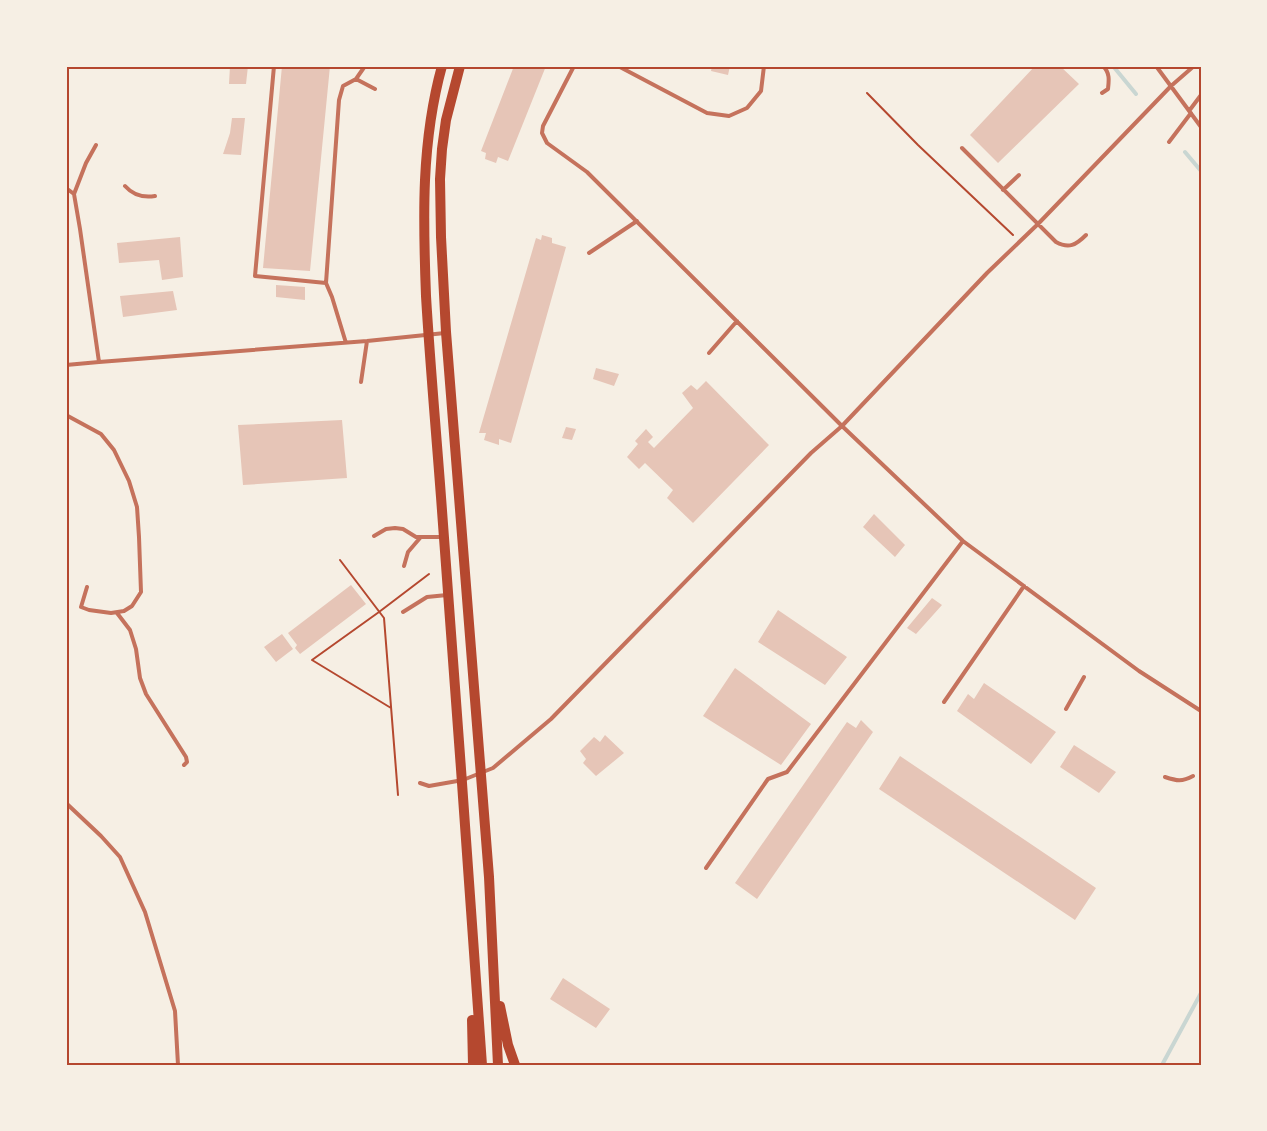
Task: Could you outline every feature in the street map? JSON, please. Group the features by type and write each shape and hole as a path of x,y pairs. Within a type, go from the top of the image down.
{"main road":[{"path":"442,66 435,91 424,177 423,237 428,334 463,780 482,1065"},
{"path":"460,66 446,120 442,150 441,237 446,332 489,877 498,1065"},
{"path":"473,1065 471,998 474,960"},
{"path":"493,967 508,1045 515,1065"}],"lane":[{"path":"274,66 255,276 326,283"},
{"path":"346,343 326,283 339,100 343,86 356,79 365,66"},
{"path":"574,66 546,117 542,133 547,143 587,172 843,426 963,541 1139,670 1201,711"},
{"path":"618,66 707,113 729,116 747,108 761,91 764,66"},
{"path":"1102,93 1108,89 1110,80 1103,66"},
{"path":"1156,66 1201,127"},
{"path":"420,783 429,786 481,774 493,768 551,719 812,453 843,426 987,273 1038,224 1171,86 1194,66"},
{"path":"356,79 375,89"},
{"path":"1169,142 1201,95"},
{"path":"96,145 74,194 99,362"},
{"path":"962,148 1056,242 1064,246 1072,245 1086,235"},
{"path":"1003,190 1018,175"},
{"path":"125,186 130,192 140,196 155,196"},
{"path":"66,188 74,194"},
{"path":"589,253 637,221"},
{"path":"709,352 737,321"},
{"path":"66,365 346,343 446,332"},
{"path":"361,382 367,341"},
{"path":"66,415 101,434 114,450 129,481 136,507 141,592 132,606 124,611 90,610 81,607 87,587"},
{"path":"374,536 386,529 394,528 402,529 421,538 444,537"},
{"path":"404,566 408,552 421,538"},
{"path":"706,867 768,779 787,772 963,541"},
{"path":"944,702 1024,586"},
{"path":"403,612 427,597 448,595"},
{"path":"116,612 130,630 136,649 140,678 146,694 186,757 187,762 184,765"},
{"path":"1066,709 1084,677"},
{"path":"1165,777 1184,781 1193,776"},
{"path":"66,804 120,857 145,912 175,1011 178,1065"}],"path":[{"path":"867,93 1013,235"},
{"path":"340,560 384,618 398,795"},
{"path":"391,708 312,660 429,574"}],"building":[{"path":"230,66 248,66 246,84 229,84"},
{"path":"282,66 330,66 310,271 263,268"},
{"path":"514,66 546,66 508,161 498,157 496,163 485,159 486,153 481,151"},
{"path":"712,66 730,66 728,75 711,71"},
{"path":"1035,66 1060,66 1079,84 998,163 970,135"},
{"path":"232,118 245,118 241,155 223,154"},
{"path":"542,235 552,238 552,243 566,247 511,443 499,439 499,445 484,440 486,433 479,433 536,238 541,240"},
{"path":"180,237 183,277 162,280 159,260 119,263 117,243"},
{"path":"276,285 305,287 305,300 276,297"},
{"path":"173,291 177,310 123,317 120,296"},
{"path":"596,368 619,374 614,386 593,379"},
{"path":"706,381 769,445 693,523 667,498 673,490 645,463 639,469 627,457 638,444 635,441 646,429 653,437 648,442 654,448 693,408 682,393 691,385 697,390"},
{"path":"342,420 347,478 243,485 238,425"},
{"path":"566,427 576,429 572,440 562,438"},
{"path":"874,514 905,545 895,557 863,527"},
{"path":"351,585 366,604 300,654 295,648 297,645 288,633"},
{"path":"932,598 942,605 916,634 907,628"},
{"path":"778,610 847,657 825,685 758,642"},
{"path":"282,634 293,649 276,662 264,647"},
{"path":"735,668 811,724 781,765 703,716"},
{"path":"984,683 1056,732 1031,764 957,711 968,694 974,699"},
{"path":"861,720 873,732 757,899 735,883 847,722 856,728"},
{"path":"605,735 624,753 596,776 583,763 586,759 580,751 594,737 600,742"},
{"path":"1074,745 1116,772 1099,793 1060,767"},
{"path":"900,756 1096,888 1075,920 879,789"},
{"path":"563,978 610,1009 596,1028 550,999"}],"waterway":[{"path":"1113,66 1136,94"},
{"path":"1185,152 1201,171"},
{"path":"1162,1065 1201,993"}]}
